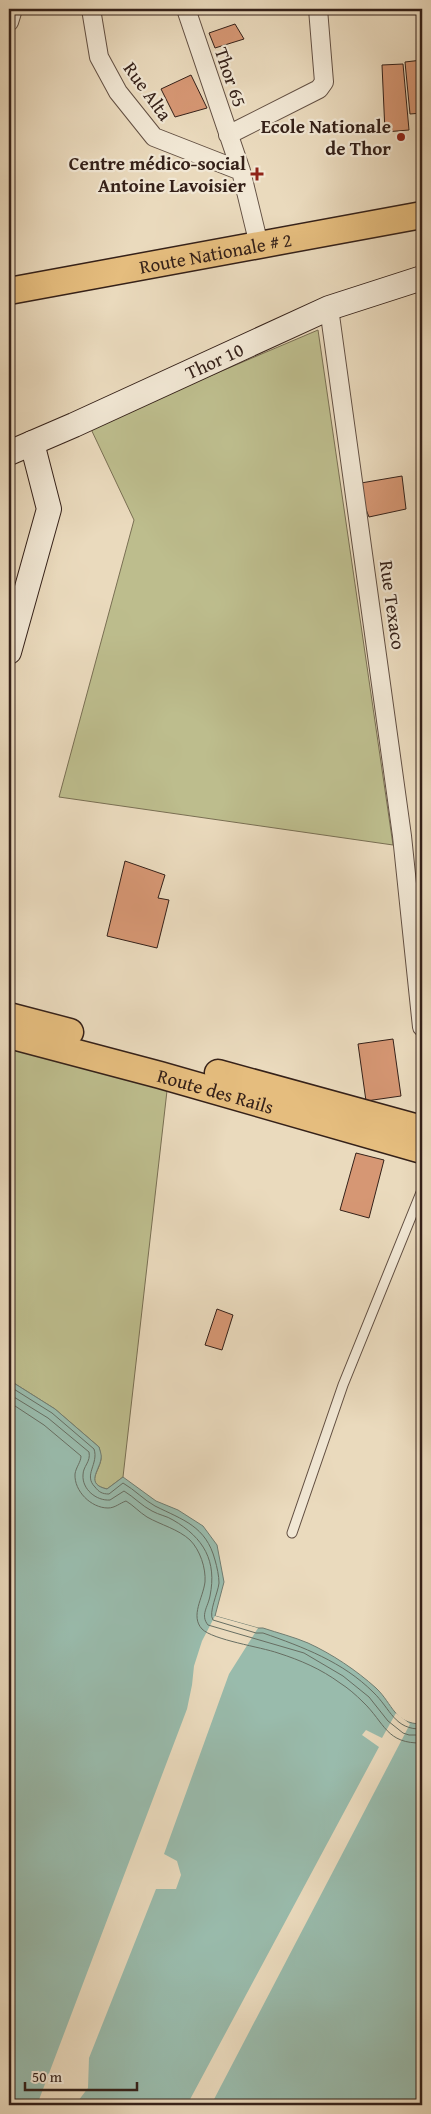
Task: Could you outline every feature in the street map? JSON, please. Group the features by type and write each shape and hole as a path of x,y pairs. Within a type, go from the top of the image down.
{"main road":[{"name":"Route Nationale # 2","path":"9,291 422,215"},
{"name":"Route des Rails","path":"9,1016 422,1129"},
{"name":"Route des Rails","path":"9,1035 160,1075 422,1150"}],"street":[{"path":"9,22 12,9"},
{"name":"Rue Alta","path":"91,9 99,57 118,92 154,137 241,171"},
{"name":"Thor 65","path":"186,9 241,171 259,245"},
{"path":"228,135 319,89 322,85 324,82 318,9"},
{"name":"Thor 10","path":"9,453 329,308 422,278"},
{"name":"Rue Texaco","path":"329,308 402,836 422,1028"},
{"path":"9,652 49,510 32,443"}],"lane":[{"path":"292,1533 344,1385 422,1190"}],"green space":[{"path":"318,330 393,845 59,797 134,520 90,427"},
{"path":"9,1049 168,1082 123,1477 107,1489 96,1484 95,1480 101,1459 99,1447 55,1409 9,1380"}],"water":[{"path":"9,1380 55,1409 99,1447 101,1458 95,1477 96,1484 107,1489 123,1477 156,1501 178,1510 203,1526 217,1545 224,1582 215,1616 263,1628 317,1647 344,1663 368,1681 405,1721 422,1724 422,2105 9,2105"}],"pier":[{"path":"215,1616 258,1628 229,1674 164,1854 177,1861 181,1875 176,1889 156,1889 89,2058 88,2088 75,2105 37,2105 187,1709 194,1666 202,1641"},
{"path":"396,1713 410,1724 211,2105 187,2105 379,1747 362,1735 366,1730 382,1738"}],"building":[{"path":"235,24 244,39 215,48 209,33"},
{"path":"422,60 422,113 410,114 405,62"},
{"path":"403,64 409,130 385,132 382,65"},
{"path":"191,75 207,108 175,117 161,89"},
{"path":"402,476 406,509 369,517 363,502 361,483"},
{"path":"125,861 165,875 158,898 169,900 157,948 107,936"},
{"path":"393,1039 401,1096 366,1101 358,1044"},
{"path":"356,1153 384,1160 369,1218 340,1210"},
{"path":"217,1309 233,1315 222,1350 205,1345"}],"place":[{"name":"Ecole Nationale de Thor","path":"401,137"},
{"name":"Centre médico-social Antoine Lavoisier","path":"257,174"}]}
